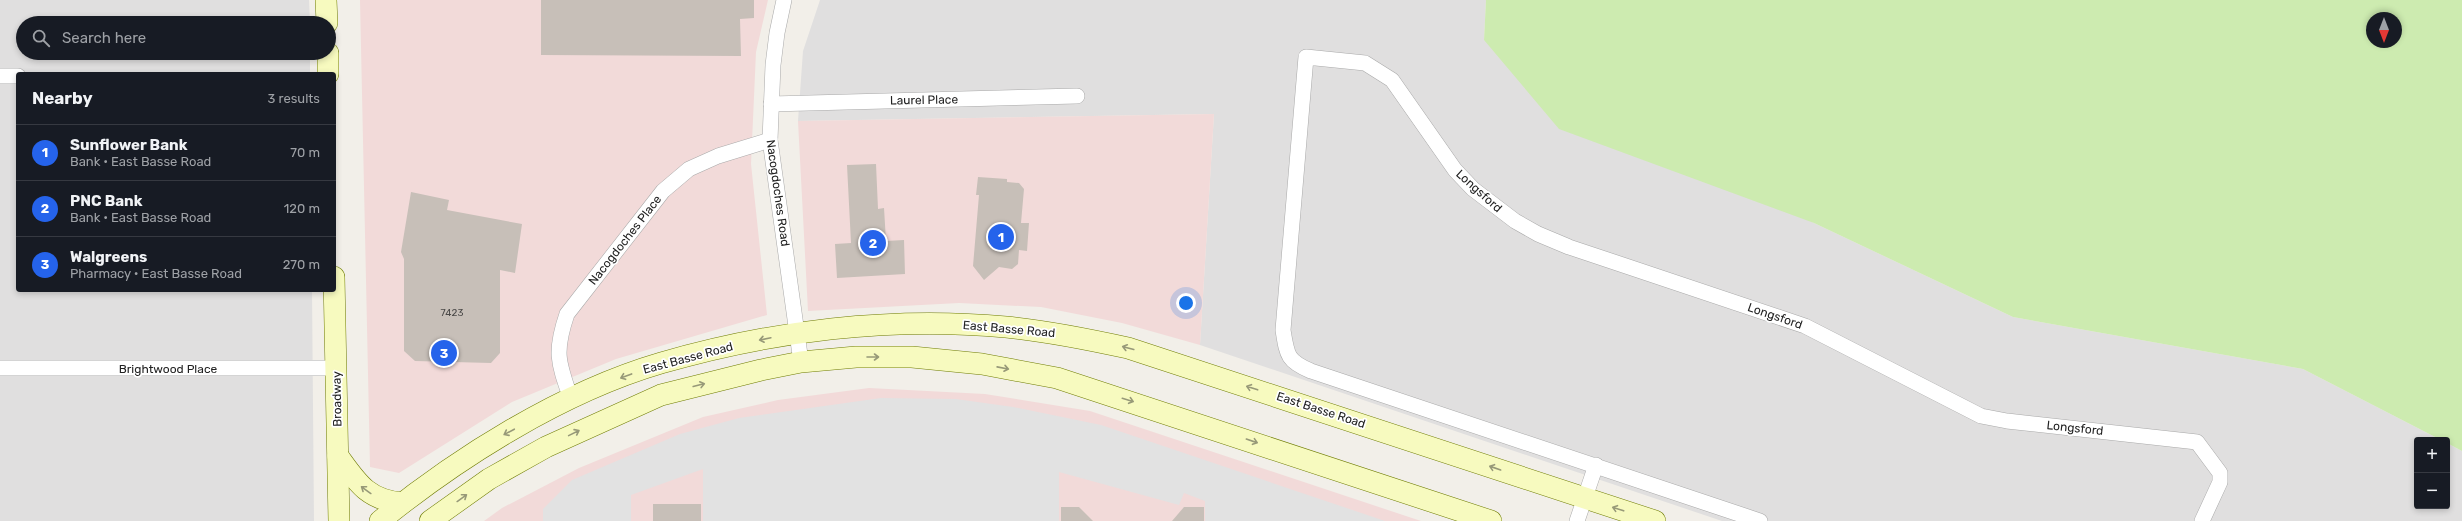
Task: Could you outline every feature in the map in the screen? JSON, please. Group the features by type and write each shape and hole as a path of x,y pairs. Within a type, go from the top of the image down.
{"main road":[{"path":"326,0 327,16"},
{"path":"328,60 328,72"},
{"name":"Broadway","path":"334,292 339,521"},
{"name":"East Basse Road","path":"380,521 442,473 495,440 571,399 660,363 797,333 878,325 963,325 1005,327 1128,348 1328,412 1655,521"},
{"path":"430,521 488,479 546,447 598,422 661,395 801,362 856,356 912,357 982,364 1057,378 1133,401 1491,521"},
{"path":"338,456 359,486 374,497 402,503"}],"street":[{"name":"Nacogdoches Road","path":"784,0 777,33 771,104 770,140 801,362"},
{"name":"Longsford","path":"1760,521 1311,371 1291,360 1286,351 1283,330 1306,57 1364,63 1392,80 1455,170 1473,189 1493,206 1538,234 1805,326 1981,416 2007,421 2197,442 2220,473 2220,482 2202,521"},
{"path":"0,76 16,76"},
{"name":"Laurel Place","path":"771,104 1077,96"},
{"name":"Nacogdoches Place","path":"571,399 559,364 559,338 567,314 663,192 689,169 718,156 770,140"},
{"name":"Brightwood Place","path":"0,368 336,368"},
{"path":"1577,521 1596,465"}],"shaded area":[{"path":"0,0 309,0 310,16 16,16 16,60 310,60 310,72 16,72 16,292 312,292 314,521 0,521"},
{"path":"360,0 768,0 756,52 751,164 767,315 616,359 512,402 399,473 370,467"},
{"path":"820,0 1486,0 1484,40 1814,223 2013,317 2303,369 2435,437 2414,437 2414,509 2450,509 2450,445 2462,451 2462,521 1722,521 1200,345 1214,114 798,121 803,51"},
{"path":"1214,114 1200,345 1122,323 1041,307 959,303 808,311 798,121"},
{"path":"869,388 985,394 1090,411 1421,521 484,521 502,508 579,468 703,417 778,400"},
{"path":"881,398 956,399 1013,407 1101,425 1385,521 1205,521 1205,501 1184,493 1179,505 1059,472 1059,521 703,521 703,469 631,495 631,521 543,521 543,509 572,480 680,434 739,418"}],"green space":[{"path":"1486,0 2462,0 2462,451 2450,445 2450,437 2435,437 2303,369 2013,317 1814,223 1559,129 1484,40"}],"building":[{"path":"541,0 754,0 754,18 740,19 741,56 541,55"},
{"path":"876,164 878,209 884,208 886,241 904,240 905,274 837,278 835,244 851,243 847,165"},
{"path":"978,177 1007,179 1007,182 1019,183 1024,189 1021,223 1029,223 1027,251 1019,250 1018,264 1012,269 999,267 984,280 973,266 979,195 976,195"},
{"path":"411,192 449,200 447,210 522,224 515,273 500,270 500,353 491,363 415,361 404,351 404,259 401,252"},
{"path":"653,504 701,504 701,521 653,521"},
{"path":"1061,507 1079,507 1093,521 1061,521"},
{"path":"1184,507 1204,507 1204,521 1172,521"}],"place":[{"name":"Sunflower Bank","path":"1001,237"},
{"name":"PNC Bank","path":"873,243"},
{"name":"Walgreens","path":"444,353"}]}
